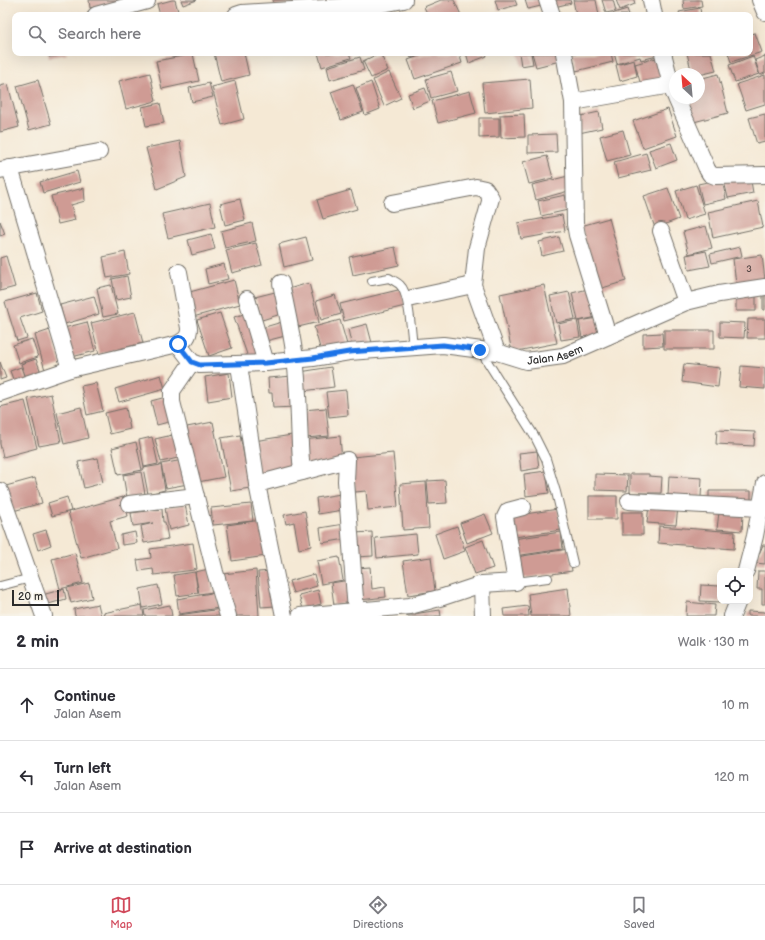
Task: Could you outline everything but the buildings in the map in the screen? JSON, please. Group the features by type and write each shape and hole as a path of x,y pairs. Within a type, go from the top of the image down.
{"street":[{"path":"259,12 377,5 404,0"},
{"path":"547,0 551,12"},
{"path":"651,0 653,12"},
{"path":"760,0 765,12"},
{"path":"112,12 149,5"},
{"path":"565,56 573,102 575,224 608,336"},
{"path":"664,56 669,75"},
{"path":"573,102 669,93"},
{"path":"679,104 710,174 715,176 765,175"},
{"path":"70,369 5,169 99,152"},
{"path":"392,204 476,188 485,189 491,198 477,248 473,285 503,354"},
{"path":"661,230 686,302"},
{"path":"0,393 70,369 178,344 187,339 189,328 179,272"},
{"path":"281,283 295,359 299,412 299,449 302,472"},
{"path":"412,298 473,285"},
{"name":"Jalan Asem","path":"192,362 200,365 239,365 349,352 443,345 503,354 526,361 563,356 686,302 719,294 765,287"},
{"path":"247,299 266,363"},
{"path":"178,344 192,362 172,391 172,402 228,616"},
{"path":"239,365 257,484 284,616"},
{"path":"257,484 347,460 346,480 356,611"},
{"path":"747,568 755,536 765,483"},
{"path":"0,491 44,616"},
{"path":"130,504 196,496"},
{"path":"629,501 760,508"},
{"path":"300,616 356,611 379,613 443,598 482,584 516,582 505,517 508,511 523,507"},
{"path":"482,584 483,616"},
{"path":"732,616 737,604"}],"lane":[{"path":"372,281 389,278 401,285 409,306 413,347"},
{"path":"480,350 535,437 546,459 574,564"},
{"path":"0,586 31,578"},
{"path":"516,582 548,578"}],"route":[{"path":"178,344 192,362 200,365 266,363 313,358 349,352 443,345 480,350"}]}
